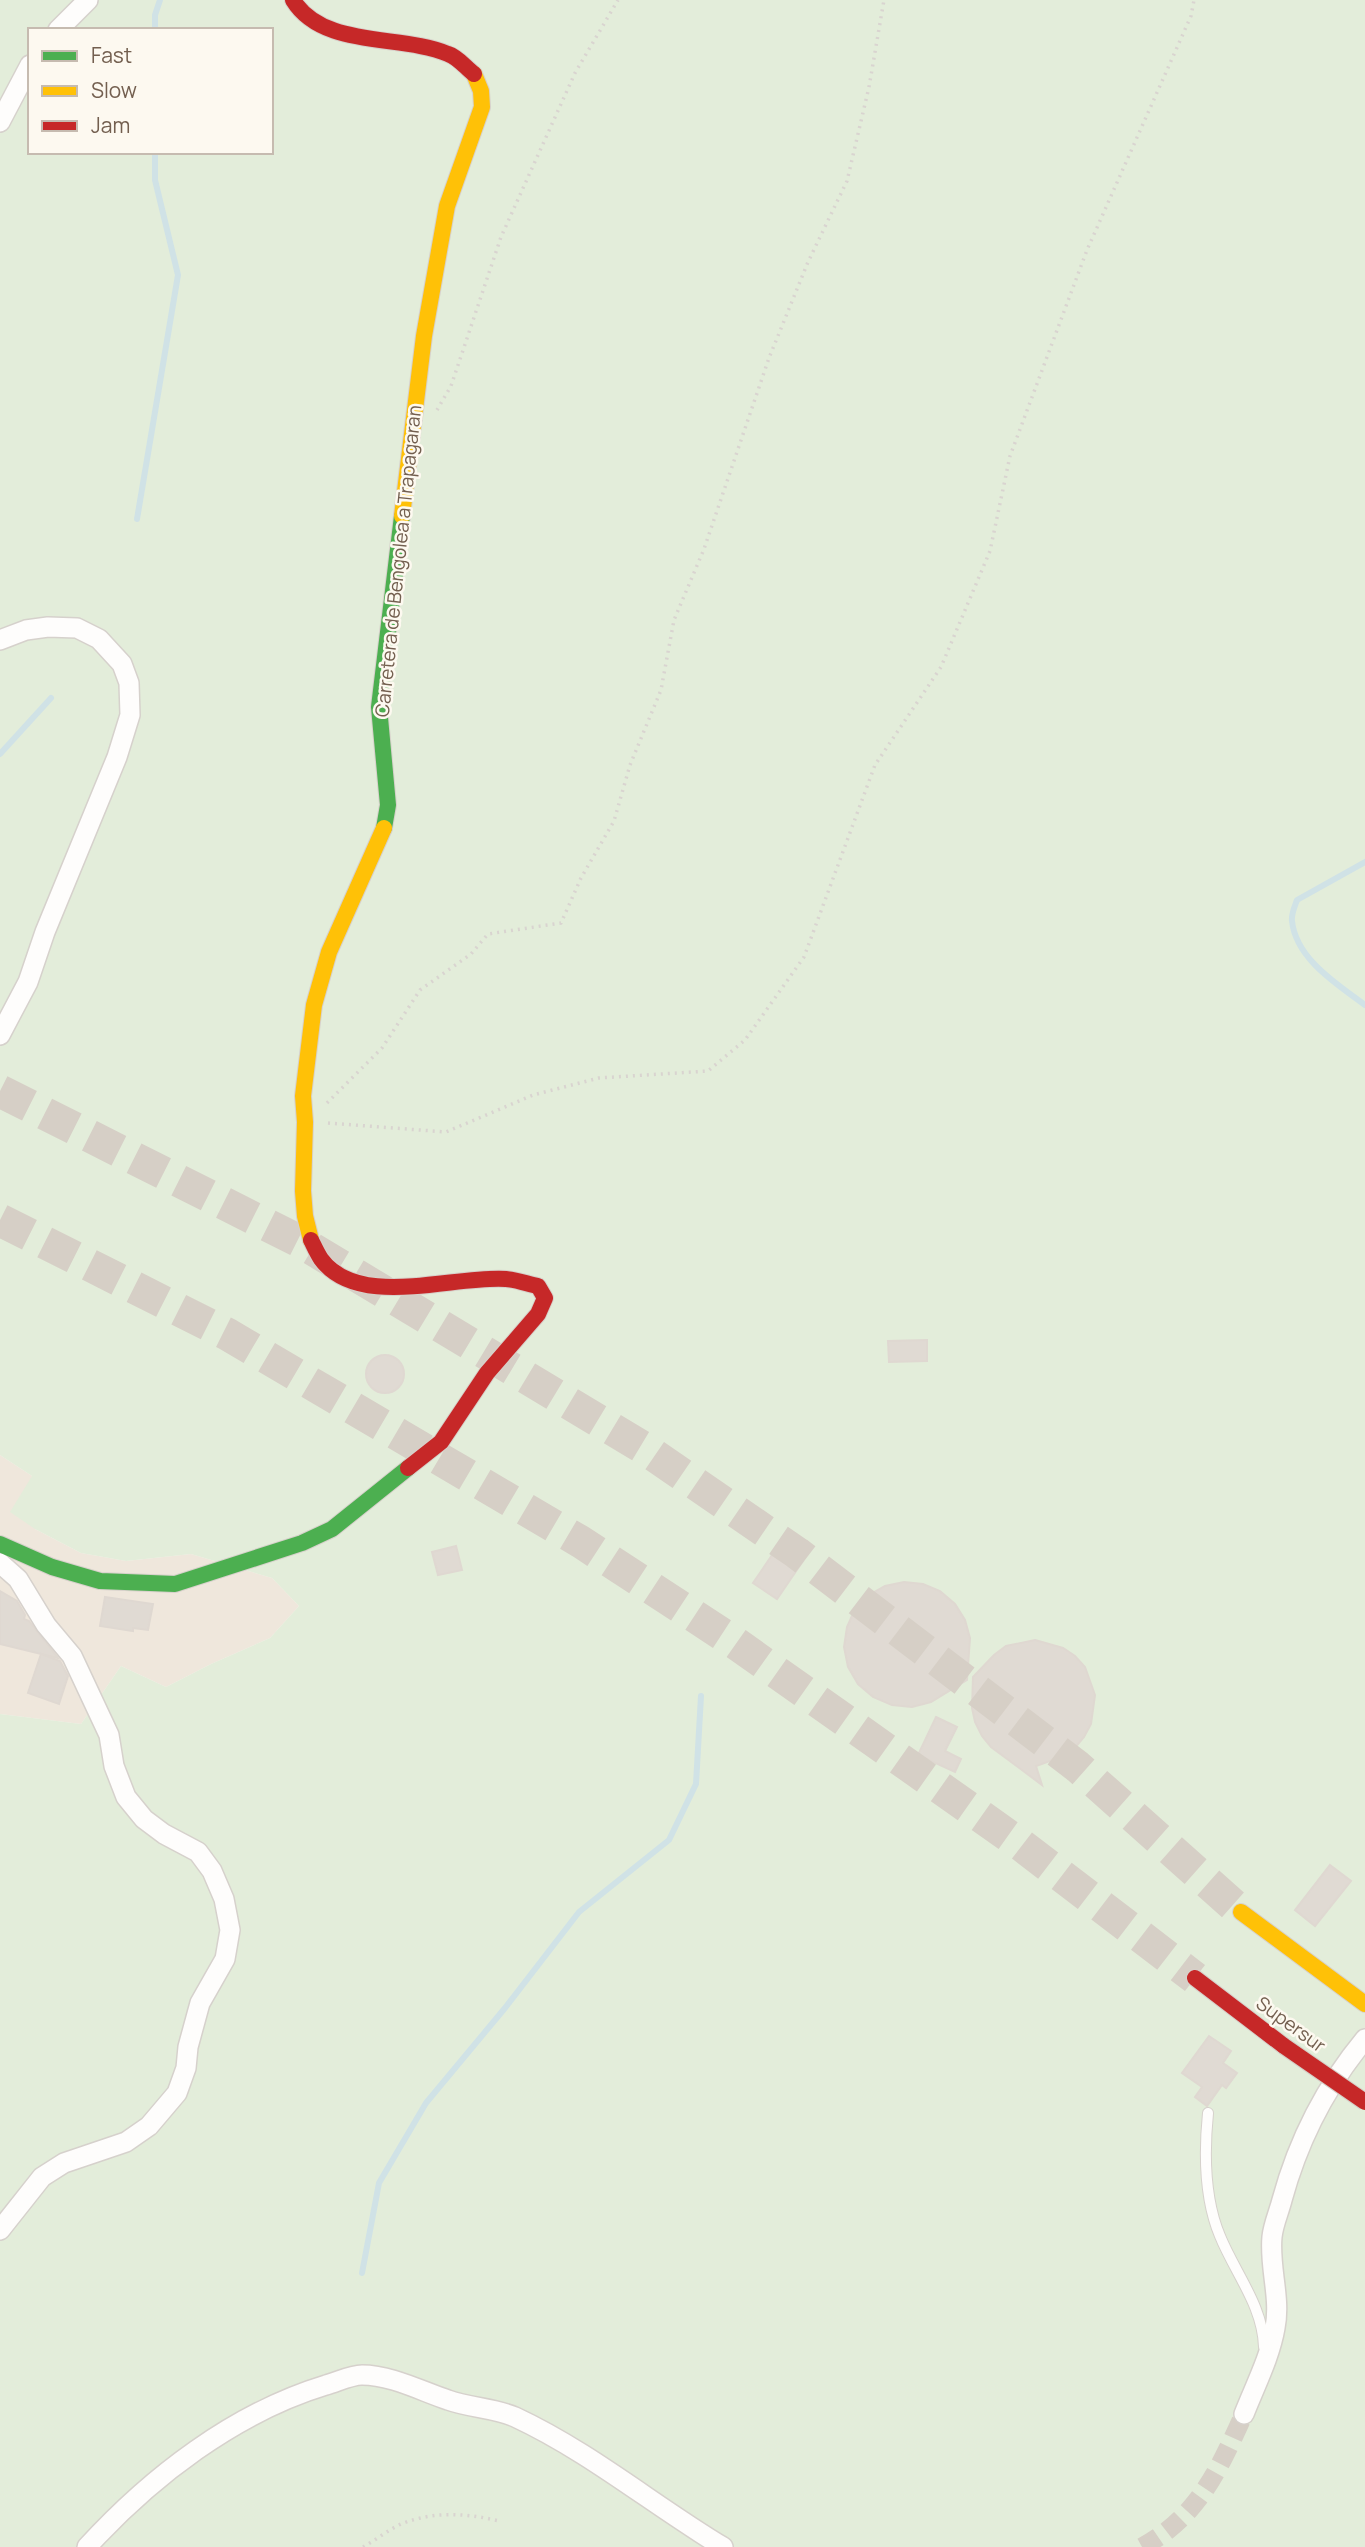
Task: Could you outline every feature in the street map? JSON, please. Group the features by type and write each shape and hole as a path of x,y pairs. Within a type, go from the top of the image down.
{"main road":[{"name":"Carretera de Bengolea a Trapagaran","path":"0,1544 52,1567 100,1581 175,1584 302,1543 332,1529 441,1442 487,1373 538,1314 545,1298 538,1286 506,1279 377,1286 352,1281 336,1273 321,1259 311,1239 305,1216 303,1096 314,1005 329,952 383,832 388,804 379,707 405,467 447,206 482,107 481,91 475,75 450,54 405,43 360,37 326,27 301,13 293,0"},
{"path":"1241,1912 1365,2004"},
{"name":"Supersur","path":"1195,1978 1284,2046 1365,2102"}],"street":[{"path":"60,28 88,0"},
{"path":"0,122 28,69"},
{"path":"0,640 26,630 48,627 77,628 99,639 122,664 129,683 130,715 117,757 45,932 28,982 0,1035"},
{"path":"0,1563 18,1579 46,1625 72,1656 109,1735 114,1766 126,1797 144,1819 164,1834 198,1852 212,1871 224,1899 230,1930 225,1959 200,2003 188,2047 186,2068 177,2093 149,2126 126,2142 65,2163 42,2177 0,2230"},
{"path":"1244,2414 1276,2326 1272,2235 1288,2178 1324,2098 1365,2039"},
{"path":"87,2547 143,2491 192,2454 252,2416 302,2393 361,2375 400,2382 452,2402 513,2416 595,2461 723,2547"}],"lane":[{"path":"1208,2113 1205,2140 1206,2179 1218,2233 1255,2305 1264,2330 1265,2361"}],"path":[{"path":"431,421 451,386 501,237 575,73 618,0"},
{"path":"305,1122 346,1086 382,1048 420,990 471,954 488,933 561,923 581,878 614,821 630,765 661,690 674,620 704,549 769,358 808,262 848,181 869,87 884,0"},
{"path":"305,1122 446,1132 533,1095 599,1078 708,1071 745,1040 804,957 875,765 941,667 990,551 1010,456 1087,250 1191,16 1194,0"},
{"path":"363,2547 400,2525 428,2516 472,2515 499,2521"}],"shaded area":[{"path":"0,1455 32,1476 35,1529 81,1553 126,1561 191,1554 272,1578 299,1606 270,1638 166,1687 121,1666 81,1724 0,1714"}],"green space":[{"path":"0,0 1365,0 1365,2547 0,2547 0,1714 81,1724 121,1666 166,1687 270,1638 299,1606 272,1578 191,1554 126,1561 81,1553 35,1529 10,1512 32,1476 0,1455"}],"building":[{"path":"927,1340 927,1361 889,1362 888,1341"},
{"path":"385,1355 398,1361 404,1374 398,1387 385,1393 372,1387 366,1374 372,1361"},
{"path":"779,1545 803,1561 777,1599 753,1583"},
{"path":"456,1546 462,1570 438,1575 432,1552"},
{"path":"904,1582 923,1584 940,1591 955,1604 965,1620 970,1638 967,1680 931,1702 912,1707 892,1705 873,1697 858,1684 848,1667 844,1647 847,1627 855,1609 869,1595 885,1586"},
{"path":"0,1591 17,1601 25,1615 24,1619 29,1621 58,1658 0,1644"},
{"path":"105,1597 153,1604 148,1630 133,1628 133,1631 100,1626"},
{"path":"1035,1640 1063,1648 1075,1656 1085,1667 1095,1695 1091,1724 1084,1737 1074,1749 1061,1757 1036,1766 1042,1785 991,1747 975,1722 972,1708 973,1677 1006,1646"},
{"path":"41,1654 60,1661 68,1676 59,1704 28,1693"},
{"path":"936,1717 957,1727 945,1751 961,1759 955,1772 918,1755"},
{"path":"1330,1865 1351,1881 1315,1926 1295,1910"},
{"path":"1209,2036 1231,2051 1223,2063 1237,2073 1226,2088 1222,2085 1207,2106 1195,2097 1202,2087 1182,2073"}],"waterway":[{"path":"155,28 155,15 160,0"},
{"path":"137,519 178,275 155,180 155,154"},
{"path":"0,754 51,698"},
{"path":"1365,862 1297,900 1292,918 1295,935 1309,959 1365,1005"},
{"path":"362,2273 379,2183 426,2103 505,2008 579,1912 669,1840 696,1784 701,1696"}],"tunnel":[{"path":"0,1091 299,1241 642,1447 797,1553 1078,1767 1241,1912"},
{"path":"0,1220 227,1334 581,1542 731,1640 1020,1844 1195,1978"},
{"path":"1142,2547 1162,2535 1193,2506 1226,2454 1244,2414"}],"traffic: fast":[{"path":"384,828 388,805 379,707 402,516"},
{"path":"0,1544 52,1567 100,1581 175,1584 302,1543 332,1529 408,1468"}],"traffic: slow":[{"path":"402,516 424,336 447,206 482,107 481,91 474,74"},
{"path":"311,1240 303,1191 303,1096 314,1005 329,952 384,828"},
{"path":"1241,1912 1365,2004"}],"traffic: jam":[{"path":"293,0 306,16 323,26 364,38 409,44 452,55 474,74"},
{"path":"311,1240 321,1259 337,1274 358,1283 408,1287 506,1279 538,1286 545,1298 538,1314 487,1373 441,1442 408,1468"},
{"path":"1195,1978 1284,2046"},
{"path":"1284,2046 1365,2102"}]}
